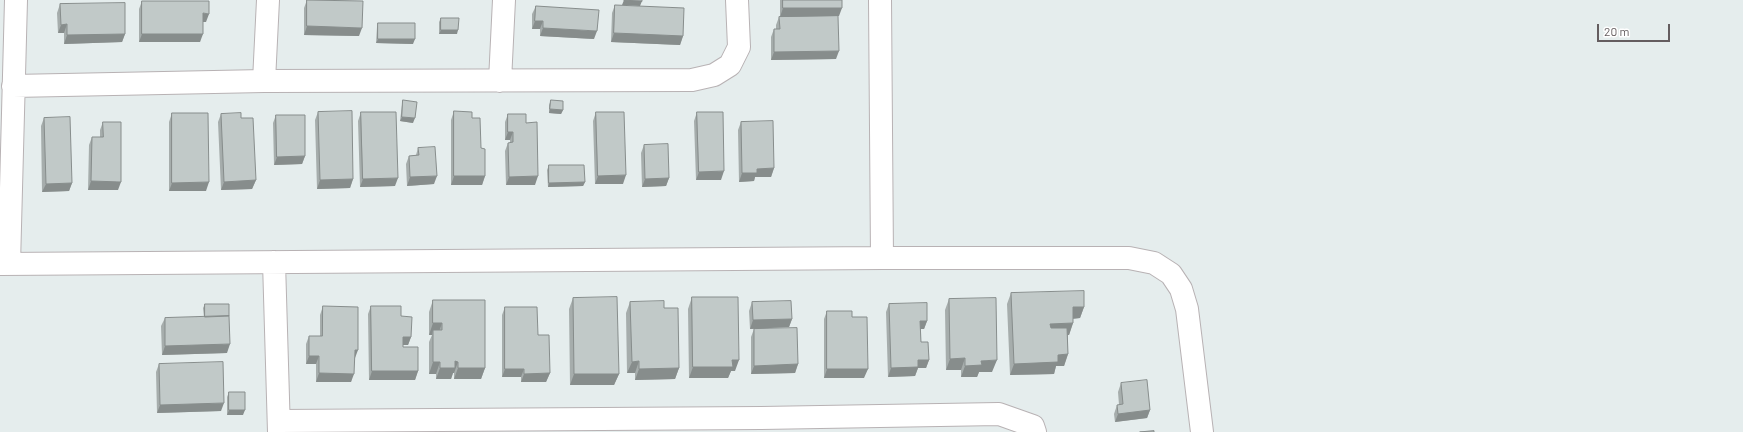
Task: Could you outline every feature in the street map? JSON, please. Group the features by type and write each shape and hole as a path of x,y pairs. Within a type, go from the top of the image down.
{"street":[{"path":"16,0 5,264 882,258 1130,258 1154,263 1171,274 1181,289 1188,309 1202,432"},
{"path":"264,81 268,0"},
{"path":"500,81 504,0"},
{"path":"12,86 264,81 692,80 714,75 730,65 739,47 737,0"},
{"path":"880,0 882,258"},
{"path":"274,262 279,426 761,425 999,414 1033,426 1035,432"}],"building":[{"path":"307,0 363,1 362,28 307,26"},
{"path":"783,0 842,0 842,8 783,8"},
{"path":"142,1 209,1 209,14 203,13 203,34 142,34"},
{"path":"125,3 125,34 67,35 67,24 61,25 60,4"},
{"path":"615,5 684,8 683,36 614,33"},
{"path":"536,6 599,10 597,31 543,28 543,21 535,21"},
{"path":"838,16 839,51 774,52 774,29 780,29 779,17"},
{"path":"441,18 459,18 458,30 441,30"},
{"path":"378,23 415,23 415,39 378,39"},
{"path":"403,100 417,102 415,118 402,117"},
{"path":"551,100 563,101 563,110 550,109"},
{"path":"352,111 353,179 320,180 318,112"},
{"path":"454,111 472,112 472,118 480,118 481,148 485,149 485,176 454,176"},
{"path":"361,112 396,112 398,178 363,179"},
{"path":"596,112 624,112 626,175 598,176"},
{"path":"697,112 723,112 724,171 699,172"},
{"path":"172,113 208,113 209,182 172,183"},
{"path":"241,113 241,118 253,118 256,180 224,182 221,114"},
{"path":"508,114 526,114 526,123 537,122 538,176 509,177 508,143 513,142 513,132 508,132"},
{"path":"276,115 305,115 305,156 277,157"},
{"path":"70,117 72,183 46,184 44,118"},
{"path":"773,121 774,168 757,169 757,173 742,173 741,122"},
{"path":"103,122 121,122 121,182 91,181 92,137 103,137"},
{"path":"668,144 669,178 645,179 644,145"},
{"path":"435,147 437,176 410,177 409,156 419,155 418,148"},
{"path":"549,165 584,165 585,182 549,183"},
{"path":"1084,291 1084,307 1073,307 1073,323 1050,324 1051,328 1067,328 1068,354 1058,355 1058,362 1014,364 1011,293"},
{"path":"617,297 619,374 574,374 573,298"},
{"path":"692,297 738,297 739,360 732,360 733,367 693,367"},
{"path":"996,298 997,360 981,361 982,365 965,366 965,358 950,359 949,299"},
{"path":"433,300 485,300 485,368 458,368 458,362 455,361 455,368 440,368 440,362 433,362 433,330 442,330 442,323 433,323"},
{"path":"664,301 664,308 678,308 679,368 639,369 639,361 632,362 630,302"},
{"path":"791,301 792,319 753,320 752,302"},
{"path":"927,303 927,321 920,321 921,342 928,342 929,360 918,360 918,367 891,368 889,304"},
{"path":"205,304 229,304 229,316 205,317"},
{"path":"323,306 358,307 358,350 355,350 354,374 319,373 319,356 309,356 309,336 322,336"},
{"path":"371,306 401,306 401,316 412,317 411,337 403,337 403,347 418,347 418,371 372,371"},
{"path":"505,307 537,307 538,335 549,335 550,373 524,374 524,369 505,369"},
{"path":"827,311 852,311 852,317 867,317 868,369 827,369"},
{"path":"229,316 230,344 165,346 165,318"},
{"path":"797,328 798,364 754,366 754,329"},
{"path":"223,362 224,403 160,405 159,364"},
{"path":"1147,380 1150,410 1118,414 1117,405 1123,404 1121,383"},
{"path":"229,392 245,392 245,410 229,410"}]}
